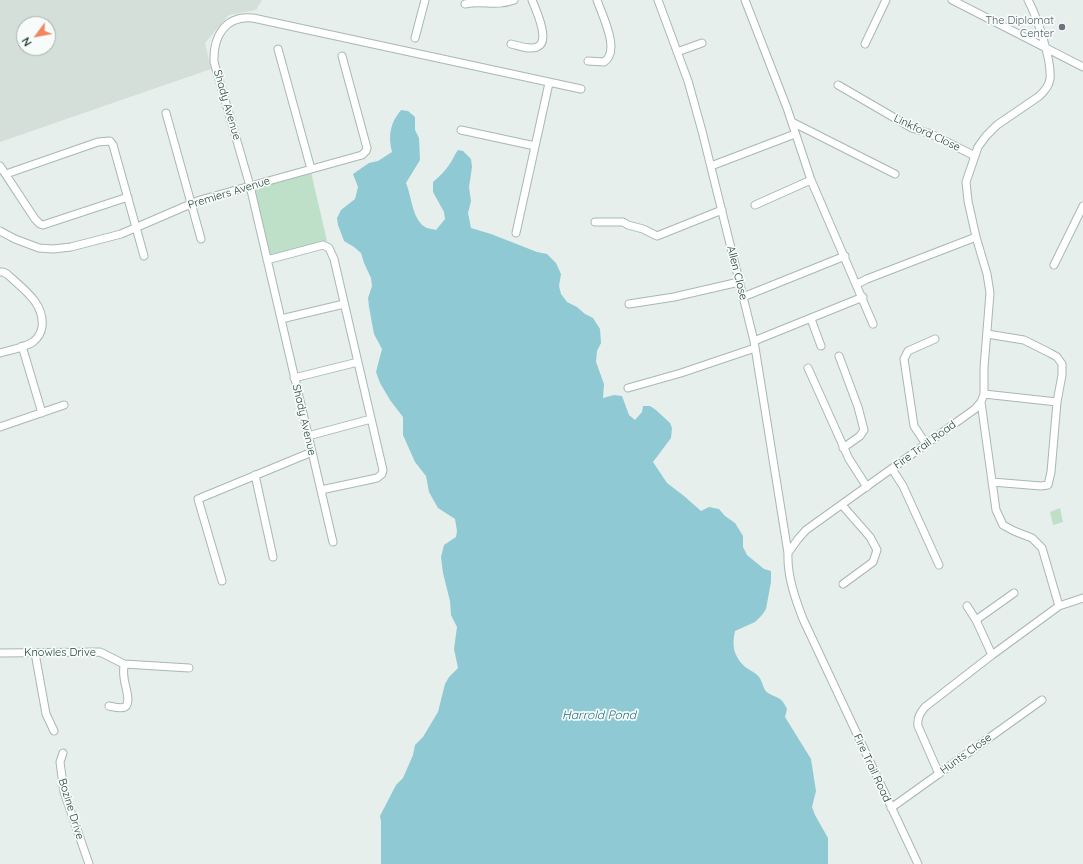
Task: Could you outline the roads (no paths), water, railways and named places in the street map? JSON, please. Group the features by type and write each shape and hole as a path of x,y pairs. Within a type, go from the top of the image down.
{"street":[{"path":"415,38 425,0"},
{"path":"465,4 477,1 498,4 514,0"},
{"path":"512,44 527,48 535,48 541,45 542,29 532,0"},
{"path":"588,61 604,62 609,58 611,50 610,38 597,0"},
{"name":"Allen Close","path":"658,0 688,81 711,166 754,341 788,553"},
{"path":"745,0 792,122 811,180 863,297 873,324"},
{"path":"865,44 886,0"},
{"path":"952,0 1083,67"},
{"name":"Fire Trail Road","path":"918,864 803,619 794,596 788,565 788,553 806,530 975,409 981,402 984,394 990,293 968,202 966,182 975,156 983,140 993,128 1038,97 1046,89 1050,79 1045,47 1034,11 1028,0"},
{"name":"Shady Avenue","path":"333,542 250,186 214,62 214,50 220,33 227,24 238,18 252,18 581,89"},
{"path":"677,52 702,43"},
{"path":"278,49 310,169"},
{"name":"Premiers Avenue","path":"0,231 31,246 53,249 95,242 136,227 191,203 362,154 367,150 342,56"},
{"path":"516,233 549,83"},
{"name":"Linkford Close","path":"838,85 912,128 931,134 975,156"},
{"path":"166,113 201,239"},
{"path":"792,122 896,174"},
{"path":"461,130 535,146"},
{"path":"711,166 795,134"},
{"path":"6,174 107,140 110,141 113,145 144,256"},
{"path":"0,166 35,219 43,225 128,197"},
{"path":"755,205 811,180"},
{"path":"1054,265 1083,206"},
{"path":"595,222 623,222 657,236 722,210"},
{"path":"857,284 976,237"},
{"path":"267,260 324,246 327,246 331,250 334,259 383,470 382,474 377,478 321,490"},
{"path":"743,298 845,256"},
{"path":"0,272 7,274 37,304 41,313 42,325 39,335 33,342 0,353"},
{"path":"629,304 674,297 739,282"},
{"path":"754,341 863,297"},
{"path":"281,320 344,304"},
{"path":"811,319 821,346"},
{"path":"987,334 1024,340 1057,357 1062,364 1051,472 1048,485 1041,486 992,482"},
{"path":"926,444 914,426 904,359 908,351 935,339"},
{"path":"22,346 42,413"},
{"path":"628,388 681,373 755,348"},
{"path":"838,356 858,407 864,430 860,436 844,448"},
{"path":"294,378 358,362"},
{"path":"808,368 849,459 867,487"},
{"path":"984,394 1057,402"},
{"path":"981,402 996,510 1002,524 1014,531 1032,538 1042,548 1059,606"},
{"path":"0,427 64,406"},
{"path":"308,436 371,419"},
{"path":"222,581 198,499 312,452"},
{"path":"892,469 903,486 939,565"},
{"path":"255,475 273,557"},
{"path":"842,505 870,537 877,550 873,562 843,584"},
{"path":"976,620 1014,593"},
{"path":"939,774 918,726 917,721 920,713 925,707 992,655 1059,606 1083,598"},
{"path":"967,606 976,620 992,655"},
{"name":"Knowles Drive","path":"0,653 100,652 124,664 189,668"},
{"path":"35,653 46,714 54,731"},
{"path":"109,706 121,708 127,705 128,696 124,678 124,664"},
{"name":"Hunts Close","path":"891,808 1042,700"},
{"name":"Bozine Drive","path":"63,753 60,762 64,792 89,864"}],"water":[{"name":"Harrold Pond","path":"401,110 408,111 415,117 415,130 419,138 420,160 406,183 415,214 422,225 436,230 445,219 444,212 433,192 433,182 442,174 458,150 463,151 471,159 472,167 469,187 471,201 468,213 471,228 537,252 547,254 556,263 561,274 559,286 561,294 567,302 593,318 600,329 601,343 597,351 596,362 604,384 603,398 614,395 622,396 629,415 635,420 642,412 643,406 650,406 670,423 672,428 671,438 653,462 667,483 701,511 709,507 719,509 725,516 735,523 743,536 743,547 747,555 764,569 771,571 771,582 766,609 755,622 735,631 734,650 740,662 759,677 766,692 779,698 783,702 787,709 785,717 811,759 816,791 812,807 828,838 828,864 381,864 380,816 396,785 403,778 413,755 415,745 423,737 438,712 445,684 449,677 458,668 454,649 457,627 451,615 450,601 443,573 441,557 444,545 456,537 457,531 455,519 438,508 429,492 426,476 415,462 403,435 403,417 390,400 380,383 376,372 382,349 374,334 369,307 368,298 372,286 371,278 361,253 344,241 337,218 341,210 355,199 358,187 353,174 369,163 378,161 392,152 390,135 392,125"}],"place":[{"name":"The Diplomat Center","path":"1062,27"}]}
